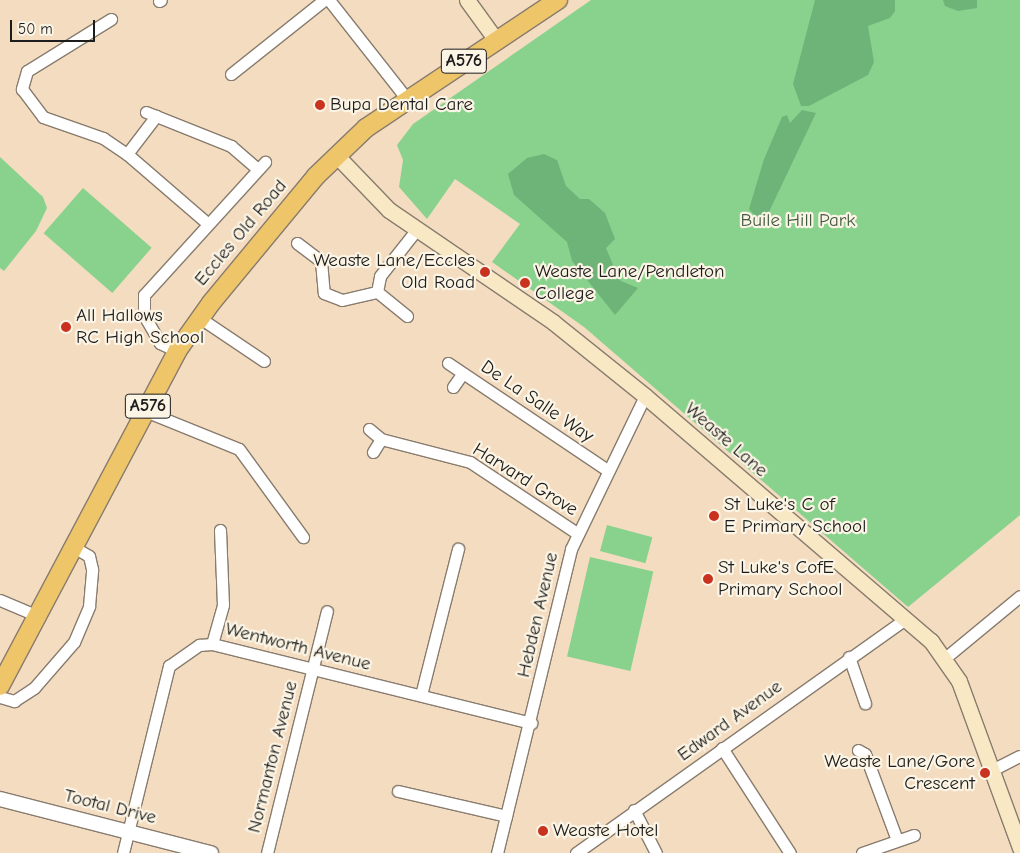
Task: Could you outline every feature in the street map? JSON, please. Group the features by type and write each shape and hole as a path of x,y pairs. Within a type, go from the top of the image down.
{"main road":[{"path":"467,0 496,40"},
{"name":"Eccles Old Road","path":"0,686 40,617 177,351 200,318 336,155 407,99 558,0"},
{"name":"Weaste Lane","path":"336,155 390,210 552,322 645,396 904,618 946,658 959,681 1020,848"}],"street":[{"path":"231,74 324,0"},
{"path":"329,0 407,99"},
{"path":"111,19 26,71 21,86 43,117 103,138 127,154 208,224"},
{"path":"127,154 151,114 231,146 261,165 144,295 144,315 160,343 177,351"},
{"path":"377,292 380,276 417,229"},
{"path":"298,243 321,261 324,293 342,300 377,292"},
{"path":"377,292 407,316"},
{"path":"200,318 264,361"},
{"name":"De La Salle Way","path":"448,363 607,470"},
{"path":"453,387 462,374"},
{"name":"Hebden Avenue","path":"497,853 577,534 645,396"},
{"path":"145,411 239,450 303,537"},
{"name":"Harvard Grove","path":"369,430 381,439 470,462 577,534"},
{"path":"373,452 381,439"},
{"path":"212,644 223,605 220,530"},
{"path":"0,697 14,701 34,688 74,642 89,606 92,568 89,556 75,548"},
{"path":"421,694 458,549"},
{"path":"946,658 1020,596"},
{"path":"0,600 40,617"},
{"name":"Normanton Avenue","path":"267,853 327,611"},
{"name":"Edward Avenue","path":"576,853 904,618"},
{"name":"Wentworth Avenue","path":"123,853 169,666 199,645 212,644 531,722"},
{"path":"849,657 865,703"},
{"path":"722,748 790,853"},
{"path":"858,750 865,754 897,840"},
{"path":"992,770 1020,756"},
{"path":"398,791 506,816"},
{"name":"Tootal Drive","path":"0,799 211,853"},
{"path":"634,810 656,853"},
{"path":"862,853 914,835"}],"green space":[{"name":"Buile Hill Park","path":"591,0 1020,0 1020,515 908,607 584,327 492,262 520,224 455,179 427,219 399,187 403,160 397,145 413,124"},
{"path":"815,0 895,0 895,11 890,18 868,26 874,62 868,75 809,106 801,106 793,84"},
{"path":"943,0 977,0 977,8 958,11 945,6"},
{"path":"802,110 816,113 767,216 759,220 749,209 764,159 782,117 787,115 790,123"},
{"path":"544,154 557,160 566,186 580,199 589,199 605,213 615,239 606,248 614,267 621,281 638,288 615,315 572,261 567,242 514,195 508,174 527,158"},
{"path":"0,157 43,197 47,208 36,231 4,271 0,268"},
{"path":"83,188 152,248 112,293 44,233"},
{"path":"607,525 652,537 645,563 600,551"},
{"path":"590,557 653,572 630,671 567,656"}],"place":[{"name":"Bupa Dental Care","path":"320,105"},
{"name":"Weaste Lane/Eccles Old Road","path":"485,272"},
{"name":"Weaste Lane/Pendleton College","path":"525,283"},
{"name":"All Hallows RC High School","path":"66,327"},
{"name":"St Luke's C of E Primary School","path":"714,516"},
{"name":"St Luke's CofE Primary School","path":"708,579"},
{"name":"Weaste Lane/Gore Crescent","path":"985,773"},
{"name":"Weaste Hotel","path":"543,831"}]}
